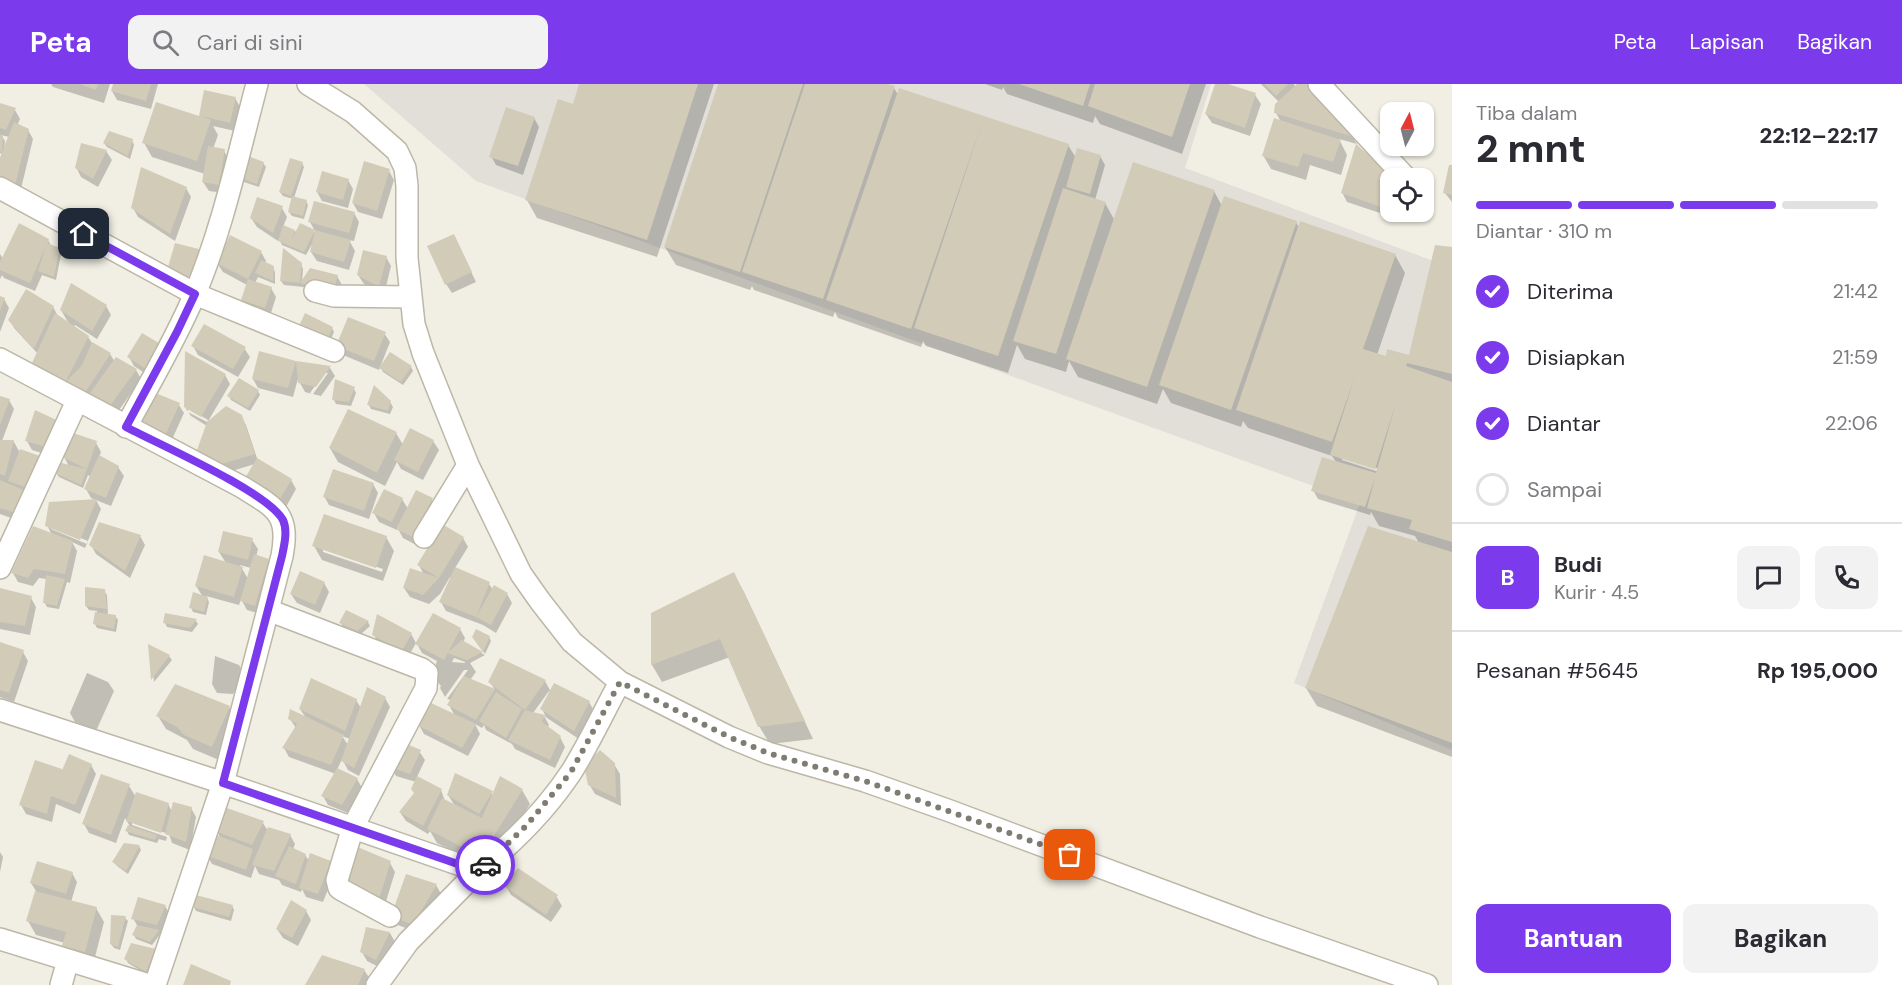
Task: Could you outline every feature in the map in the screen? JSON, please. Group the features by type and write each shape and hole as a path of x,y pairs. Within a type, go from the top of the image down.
{"street":[{"path":"126,427 195,294 224,208 257,84"},
{"path":"308,84 353,112 397,151 405,168 408,186 407,258 414,324 423,353 468,465 521,574 572,642 620,682 729,737 768,753 865,781 950,811 1260,927 1424,985"},
{"path":"1319,84 1397,168"},
{"path":"0,188 195,294 334,351"},
{"path":"315,291 334,296 410,297"},
{"path":"0,360 242,487 272,508 284,522 285,537 268,610 223,783 155,985"},
{"path":"0,568 77,401"},
{"path":"424,537 468,465"},
{"path":"268,610 422,669 427,673 426,688 353,827 337,880 339,888 390,916"},
{"path":"376,985 408,942 478,871 519,834 571,772 620,682"},
{"path":"0,710 223,783 478,871"},
{"path":"0,939 149,985"},
{"path":"62,985 68,960"}],"shaded area":[{"path":"364,84 1211,84 1185,168 1452,268 1452,750 1294,683 1360,503 476,181"}],"building":[{"path":"80,84 98,84 96,90"},
{"path":"113,84 151,84 146,101 111,91"},
{"path":"579,84 698,84 647,240 525,200 558,99 573,104"},
{"path":"718,84 803,84 740,272 664,247"},
{"path":"805,84 888,84 895,86 823,299 742,272"},
{"path":"1019,84 1090,84 1083,106"},
{"path":"1095,84 1190,84 1172,137 1088,106"},
{"path":"1215,84 1228,84 1256,93 1245,128 1205,114"},
{"path":"1264,84 1288,84 1276,96"},
{"path":"1297,84 1307,84 1354,137 1274,113 1275,104"},
{"path":"899,88 1069,144 998,356 914,328 982,123 911,329 826,300"},
{"path":"204,90 236,97 230,123 201,116 211,120 197,161 142,143 156,102 199,116"},
{"path":"0,103 16,108 6,130 0,128"},
{"path":"506,107 535,117 518,166 489,157"},
{"path":"1274,118 1341,140 1333,162 1303,153 1298,167 1262,156"},
{"path":"14,122 29,129 14,189 0,181 0,158"},
{"path":"109,131 133,139 128,156 103,143"},
{"path":"0,135 3,136 2,152 0,151"},
{"path":"81,143 107,150 93,179 75,168"},
{"path":"1356,144 1384,168 1380,168 1380,207 1341,193"},
{"path":"208,146 225,149 219,185 202,182"},
{"path":"1077,148 1101,155 1090,194 1066,187"},
{"path":"245,155 264,162 257,184 237,177"},
{"path":"290,158 303,162 291,196 279,192"},
{"path":"364,161 390,169 377,211 352,203"},
{"path":"1133,162 1215,190 1147,387 1066,359"},
{"path":"1449,165 1452,165 1452,195 1443,193"},
{"path":"141,167 187,187 170,234 131,208"},
{"path":"322,171 349,179 343,200 316,192"},
{"path":"1063,188 1106,202 1056,354 1013,341"},
{"path":"292,196 307,200 303,216 288,212"},
{"path":"1224,196 1297,221 1231,410 1159,385"},
{"path":"257,197 283,206 273,233 250,218"},
{"path":"314,201 355,212 349,233 308,222"},
{"path":"78,208 96,214 93,235 74,224"},
{"path":"1300,221 1396,254 1363,349 1386,356 1387,349 1409,355 1435,245 1452,247 1452,374 1407,363 1406,366 1452,382 1452,542 1409,529 1412,520 1367,508 1375,478 1365,507 1311,491 1322,457 1376,473 1396,403 1375,469 1330,455 1354,379 1332,442 1236,410"},
{"path":"19,223 49,239 30,283 0,270 0,262"},
{"path":"300,223 315,230 304,252 278,241 283,225 295,230 292,239"},
{"path":"315,230 351,240 344,262 310,252"},
{"path":"454,234 472,272 445,285 427,246"},
{"path":"230,235 262,251 248,279 216,263"},
{"path":"47,243 60,248 54,277 38,271"},
{"path":"175,243 199,249 192,281 166,274"},
{"path":"283,248 302,263 300,283 280,281"},
{"path":"363,250 387,256 379,287 357,275"},
{"path":"261,260 274,266 273,281 255,273"},
{"path":"310,268 338,275 333,292 300,283"},
{"path":"248,279 272,287 265,308 241,300"},
{"path":"71,283 107,305 92,331 60,310"},
{"path":"26,289 54,306 34,349 8,320"},
{"path":"0,296 5,298 0,311"},
{"path":"55,313 89,336 66,381 32,363"},
{"path":"305,313 333,327 327,340 299,326"},
{"path":"348,317 386,332 374,361 336,346"},
{"path":"204,324 246,347 233,369 191,346"},
{"path":"142,333 164,346 149,371 127,357"},
{"path":"92,342 111,353 81,399 62,386 82,365"},
{"path":"185,351 226,374 201,417 184,407"},
{"path":"259,351 296,361 288,388 252,379"},
{"path":"390,352 412,366 401,382 379,368"},
{"path":"116,357 137,369 106,411 85,400"},
{"path":"296,361 331,366 316,387 298,383"},
{"path":"239,378 259,390 248,408 227,396"},
{"path":"335,379 355,387 349,402 332,400"},
{"path":"374,385 391,401 388,411 367,405"},
{"path":"153,392 180,403 164,438 137,423"},
{"path":"0,396 10,399 0,425"},
{"path":"226,406 242,415 255,454 219,465 197,450 207,422"},
{"path":"348,409 397,432 377,473 329,448"},
{"path":"35,410 63,423 49,448 25,441"},
{"path":"410,428 434,440 418,472 394,460"},
{"path":"73,433 97,441 87,469 62,457"},
{"path":"0,440 14,440 5,476 0,474"},
{"path":"20,449 40,456 31,489 8,481"},
{"path":"99,455 119,466 106,498 84,489"},
{"path":"257,458 292,479 280,499 245,478"},
{"path":"57,462 87,469 81,485 55,473"},
{"path":"333,469 374,483 364,511 323,497"},
{"path":"0,480 28,492 16,513 0,508"},
{"path":"384,489 403,498 392,522 372,513"},
{"path":"416,490 433,498 413,537 396,529"},
{"path":"97,499 80,540 45,526 49,502"},
{"path":"324,514 387,536 376,568 312,546"},
{"path":"99,522 141,535 125,571 89,545"},
{"path":"442,524 464,537 439,578 417,565"},
{"path":"33,526 73,541 65,574 34,569 28,578 11,573"},
{"path":"1368,526 1452,552 1452,743 1305,688"},
{"path":"223,531 253,538 248,560 218,552"},
{"path":"254,554 269,559 255,606 240,601"},
{"path":"204,555 243,567 234,597 195,586"},
{"path":"455,567 490,582 476,617 439,602"},
{"path":"410,568 439,578 423,595 403,588"},
{"path":"300,571 325,582 315,605 290,594"},
{"path":"734,572 805,721 758,727 720,639 651,665 651,613"},
{"path":"46,575 65,579 57,606 43,603"},
{"path":"494,585 508,593 491,625 476,617"},
{"path":"85,587 105,589 107,609 85,606"},
{"path":"0,588 32,596 25,626 0,622"},
{"path":"193,592 208,597 204,612 189,608"},
{"path":"346,610 369,621 357,631 339,623"},
{"path":"95,612 116,615 114,629 93,624"},
{"path":"165,613 197,619 190,628 163,623"},
{"path":"433,613 461,628 444,660 415,644"},
{"path":"377,614 412,633 402,651 372,635"},
{"path":"476,629 490,636 483,652 472,637"},
{"path":"462,640 483,652 467,660 447,653"},
{"path":"0,642 24,650 9,693 0,690"},
{"path":"148,644 170,655 151,680"},
{"path":"500,658 546,680 525,710 488,682"},
{"path":"464,676 495,689 476,720 447,705"},
{"path":"311,678 357,699 345,731 299,709"},
{"path":"554,683 590,701 574,731 540,709"},
{"path":"175,684 230,706 212,747 184,735 177,727 156,716"},
{"path":"367,687 386,697 354,768 341,761"},
{"path":"496,692 522,709 506,738 479,721"},
{"path":"431,703 476,724 462,748 417,725"},
{"path":"290,709 344,735 331,765 282,748 297,724 288,719"},
{"path":"525,710 545,715 542,722 561,736 550,760 508,740"},
{"path":"402,742 421,750 410,774 390,767"},
{"path":"600,750 615,763 616,798 588,785 584,766"},
{"path":"69,754 92,764 75,805 51,796 47,814 19,805 35,760 62,769 60,775"},
{"path":"337,768 358,778 342,805 321,796"},
{"path":"455,773 493,791 479,814 447,795"},
{"path":"101,774 130,784 111,835 82,824"},
{"path":"417,776 442,789 423,826 399,812 414,793 411,789"},
{"path":"500,776 523,789 481,857 427,829 442,798 482,818"},
{"path":"136,792 169,803 161,833 126,821"},
{"path":"173,802 192,807 186,842 165,834"},
{"path":"221,806 264,821 252,845 215,831"},
{"path":"128,825 157,835 155,840 125,831"},
{"path":"268,827 291,834 274,871 252,865"},
{"path":"214,834 253,849 246,870 205,855"},
{"path":"124,843 140,845 126,871 112,862"},
{"path":"289,846 306,854 296,884 275,876"},
{"path":"355,846 391,861 379,899 340,883"},
{"path":"310,853 331,861 318,894 299,888"},
{"path":"37,861 73,872 66,894 30,883"},
{"path":"518,868 558,895 546,915 504,886"},
{"path":"406,874 437,884 413,925 391,916"},
{"path":"35,891 97,907 85,952 62,946 66,932 26,921"},
{"path":"196,895 233,905 229,917 192,907"},
{"path":"138,897 166,905 157,925 131,919"},
{"path":"291,900 307,910 292,938 276,929"},
{"path":"111,915 126,916 118,947 110,944"},
{"path":"137,925 159,930 150,942 132,935"},
{"path":"366,927 390,932 376,960 360,952"},
{"path":"131,943 156,949 146,972 124,959"},
{"path":"322,955 365,969 358,985 305,985"},
{"path":"191,964 231,981 230,985 183,985"}],"way so far":[{"path":"485,865 526,826 571,772 620,682 729,737 768,753 865,781 1070,855"}],"route":[{"path":"84,234 195,294 126,427 242,487 272,508 284,522 285,537 282,556 223,783 478,871 485,865"}]}
